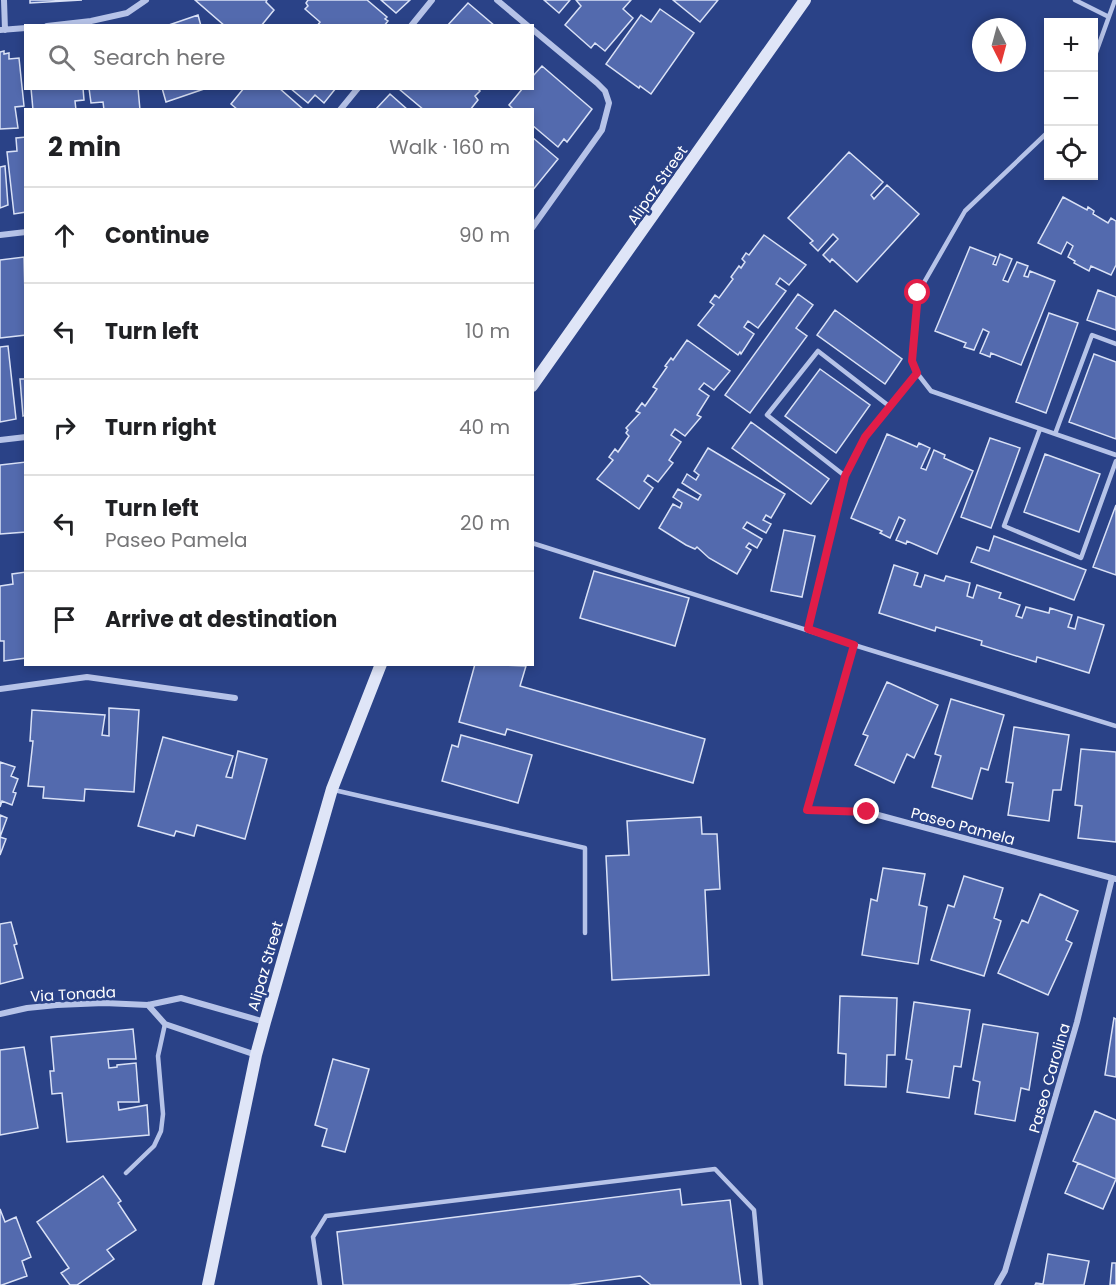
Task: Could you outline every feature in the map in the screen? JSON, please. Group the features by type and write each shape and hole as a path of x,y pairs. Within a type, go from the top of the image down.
{"main road":[{"name":"Alipaz Street","path":"534,383 805,0"},
{"name":"Alipaz Street","path":"208,1285 256,1055 265,1022 332,789 380,666"}],"street":[{"path":"4,0 3,30 24,28"},
{"path":"65,24 127,13 146,0"},
{"path":"413,24 432,0"},
{"path":"497,0 526,24"},
{"path":"534,31 605,91 609,103 608,115 602,130 534,225"},
{"path":"342,108 356,90"},
{"path":"0,235 24,232"},
{"path":"0,440 24,437"},
{"path":"0,689 87,677 235,698"},
{"name":"Paseo Pamela","path":"807,810 867,812 1114,878"},
{"name":"Paseo Carolina","path":"997,1285 1005,1271 1077,1022 1114,878"},
{"name":"Via Tonada","path":"0,1014 57,1005 104,1003 148,1005 180,998 265,1022"},
{"path":"148,1005 165,1024 256,1055"}],"lane":[{"path":"1075,0 1107,16"},
{"path":"1098,45 1107,16 1115,0"},
{"path":"1044,136 965,211 918,293 912,361 917,373 931,391 1116,455"},
{"path":"1055,434 1092,334 1116,344"},
{"path":"845,476 767,415 818,351 889,406"},
{"path":"808,629 845,476 865,437 917,373"},
{"path":"1040,429 1004,526 1081,558 1116,461"},
{"path":"534,544 1116,726"},
{"path":"807,810 854,645"},
{"path":"332,789 585,848 585,933"},
{"path":"126,1173 154,1146 161,1131 163,1114 158,1056 165,1024"},
{"path":"320,1285 313,1237 326,1216 715,1169 754,1210 761,1285"}],"building":[{"path":"30,0 82,0 30,3"},
{"path":"195,0 267,0 266,2 274,10 263,24 223,24"},
{"path":"308,0 367,0 387,17 385,19 388,21 386,24 318,24 320,22 305,9 308,6 306,3"},
{"path":"381,0 410,0 396,13"},
{"path":"544,0 570,0 559,13"},
{"path":"576,0 631,0 623,9 633,18 605,51 595,43 591,48 565,25 581,6"},
{"path":"673,0 718,0 700,22"},
{"path":"468,3 493,24 449,24"},
{"path":"660,9 694,33 651,94 606,64 641,15 651,22"},
{"path":"198,15 200,24 172,24"},
{"path":"4,51 4,54 9,53 9,59 19,58 24,106 15,107 18,128 0,129 0,52"},
{"path":"542,66 592,109 567,142 564,139 558,147 534,127 534,108 512,108 509,105 521,90 534,90 534,75"},
{"path":"31,90 83,90 84,100 75,101 76,108 33,108"},
{"path":"89,90 138,90 140,108 104,108 103,102 91,103"},
{"path":"163,90 201,90 166,102"},
{"path":"242,90 281,90 302,108 236,108 231,104"},
{"path":"292,90 334,90 324,103 315,95 308,103"},
{"path":"400,90 480,91 475,96 478,100 472,108 422,108"},
{"path":"390,94 406,108 377,108"},
{"path":"24,137 24,212 14,214 7,152 17,151 16,138"},
{"path":"534,139 558,159 534,189"},
{"path":"849,152 883,182 871,195 874,199 887,185 919,214 857,282 832,259 830,262 823,255 838,239 833,234 818,251 810,243 813,241 788,218"},
{"path":"5,166 8,205 0,208 0,167"},
{"path":"1063,197 1087,210 1088,207 1094,211 1093,214 1108,223 1111,218 1116,221 1116,265 1111,275 1091,266 1089,271 1074,263 1075,261 1068,257 1073,246 1067,242 1061,254 1038,243"},
{"path":"764,235 806,265 789,285 780,278 776,284 786,291 758,328 748,321 744,327 754,334 738,355 698,325 714,305 710,302 715,295 719,298 733,279 731,277 745,262 742,259 746,253 749,255"},
{"path":"970,247 996,257 993,264 996,265 1000,254 1012,259 1003,280 1008,282 1017,262 1028,266 1024,276 1028,277 1030,271 1055,281 1021,365 991,353 990,357 980,353 989,332 983,329 974,350 964,347 966,343 935,331"},
{"path":"24,257 24,335 0,338 0,260"},
{"path":"1098,290 1116,297 1116,330 1087,320"},
{"path":"798,294 813,305 796,328 807,336 750,413 725,395"},
{"path":"835,310 902,359 885,384 817,335"},
{"path":"1049,313 1078,323 1046,413 1016,402"},
{"path":"687,340 730,371 714,390 704,383 699,389 709,396 697,415 701,417 685,436 675,429 671,435 681,442 669,460 673,463 658,482 648,475 644,481 653,488 639,509 597,479 613,460 609,457 615,449 618,452 629,436 626,428 640,413 636,411 642,403 645,406 657,389 653,387 667,367 665,366 671,358 673,360"},
{"path":"8,346 16,419 0,422 0,347"},
{"path":"1094,354 1116,362 1116,439 1069,422"},
{"path":"820,369 870,405 836,453 785,416"},
{"path":"20,379 24,379 23,416"},
{"path":"751,422 829,479 811,504 732,448"},
{"path":"887,434 917,447 919,443 930,448 921,468 926,470 934,450 945,455 944,458 973,471 937,554 907,541 906,544 896,540 905,520 899,517 890,538 880,533 882,531 851,518"},
{"path":"990,438 1020,448 991,528 961,517"},
{"path":"708,448 785,494 771,518 766,515 763,520 771,524 766,533 747,522 743,528 762,539 757,548 749,543 746,547 751,550 737,574 709,558 697,547 695,549 686,545 659,528 673,504 680,508 682,503 673,497 678,489 698,500 701,495 682,483 687,474 696,480 699,475 694,471"},
{"path":"1045,454 1100,474 1079,532 1024,512"},
{"path":"24,462 24,532 0,534 0,465"},
{"path":"1116,505 1116,575 1093,567"},
{"path":"784,530 815,536 802,597 771,591"},
{"path":"994,536 1086,570 1074,600 971,562 977,547 989,551"},
{"path":"894,565 918,573 914,585 921,587 925,575 944,581 946,576 970,583 967,596 973,598 977,585 1001,593 999,598 1020,605 1016,616 1022,618 1026,607 1049,613 1050,608 1072,615 1068,627 1075,629 1078,617 1104,625 1089,673 1037,657 1036,662 981,645 982,641 936,627 935,631 879,613"},
{"path":"594,571 689,598 675,646 580,618"},
{"path":"24,572 24,658 4,661 4,641 0,641 0,586 13,584 12,574"},
{"path":"474,666 526,666 520,686 705,739 693,783 507,729 505,735 459,722"},
{"path":"887,682 938,705 914,758 907,754 894,783 855,765 868,736 863,734"},
{"path":"951,699 1004,715 988,770 981,768 972,799 932,787 941,756 935,754"},
{"path":"109,708 139,710 134,792 85,789 84,801 43,798 44,787 28,786 33,741 30,741 32,710 105,715 102,735 109,736"},
{"path":"1014,727 1069,735 1061,790 1053,790 1049,821 1008,815 1013,783 1006,782"},
{"path":"461,735 532,755 518,803 442,781 452,745 458,747"},
{"path":"163,737 233,756 226,777 232,778 238,751 267,759 245,839 197,825 194,836 176,831 174,836 138,826"},
{"path":"1081,749 1116,752 1116,842 1078,838 1082,806 1075,805"},
{"path":"0,762 15,767 11,776 18,779 13,792 16,793 12,805 2,801 0,807"},
{"path":"0,815 7,818 0,837"},
{"path":"701,817 702,834 717,834 720,889 705,890 709,975 612,980 606,856 629,855 627,821"},
{"path":"0,837 6,839 0,855"},
{"path":"883,868 925,874 919,905 927,907 918,964 862,955 871,899 877,901"},
{"path":"964,876 1003,888 994,918 1001,921 984,976 931,960 948,905 954,907"},
{"path":"1040,894 1078,911 1066,940 1072,943 1048,995 998,973 1022,920 1028,923"},
{"path":"11,922 17,944 14,945 23,978 0,984 0,924"},
{"path":"840,996 897,998 895,1055 887,1055 886,1087 845,1085 846,1054 838,1053"},
{"path":"914,1002 970,1010 961,1067 954,1066 949,1098 907,1092 912,1060 906,1059"},
{"path":"1114,1018 1116,1019 1116,1077 1105,1075"},
{"path":"983,1024 1038,1033 1029,1090 1021,1088 1015,1121 975,1114 980,1082 973,1080"},
{"path":"133,1029 136,1059 108,1059 109,1068 136,1063 139,1102 118,1102 119,1110 147,1105 149,1135 67,1142 62,1093 52,1094 50,1071 54,1071 51,1037"},
{"path":"24,1047 38,1128 0,1135 0,1050"},
{"path":"333,1059 369,1069 345,1152 322,1146 327,1129 315,1125"},
{"path":"1095,1111 1116,1120 1116,1179 1073,1161"},
{"path":"1078,1163 1116,1179 1103,1209 1065,1193"},
{"path":"103,1176 121,1201 118,1203 136,1230 107,1250 114,1259 77,1285 70,1285 61,1273 69,1268 37,1222"},
{"path":"680,1189 682,1205 730,1200 741,1285 651,1285 640,1276 569,1285 343,1285 337,1232"},
{"path":"0,1209 5,1222 16,1217 31,1257 22,1261 27,1276 2,1285 0,1285"},
{"path":"1048,1254 1089,1261 1084,1285 1035,1285 1036,1283 1043,1284"},
{"path":"1112,1263 1116,1263 1116,1285 1110,1285"}],"route":[{"path":"867,812 807,810 854,645 808,629 845,476 865,437 917,373 912,361 918,293"}]}
